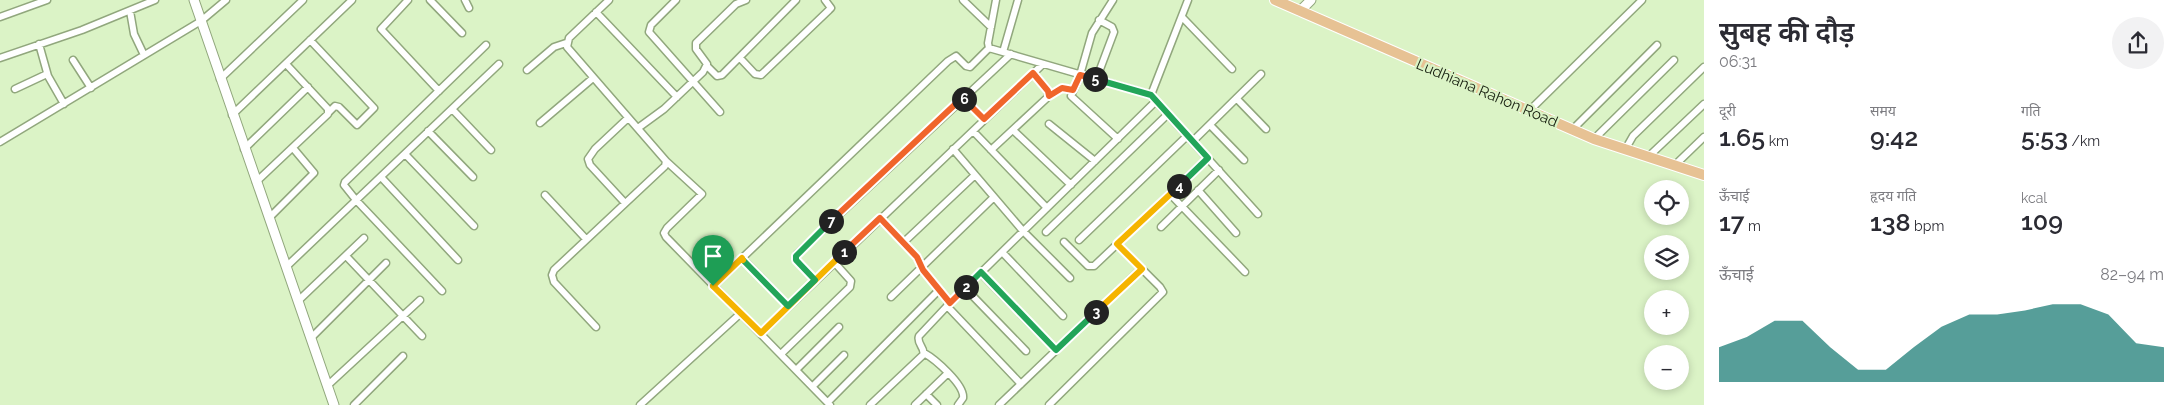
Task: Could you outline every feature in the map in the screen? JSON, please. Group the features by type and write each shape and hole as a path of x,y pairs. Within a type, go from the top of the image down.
{"main road":[{"name":"Ludhiana Rahon Road","path":"1275,0 1594,139 1704,175"}],"street":[{"path":"0,17 47,0"},
{"path":"0,58 156,0"},
{"path":"194,0 232,115 334,405"},
{"path":"0,142 201,21 226,0"},
{"path":"220,79 303,0"},
{"path":"232,115 352,0"},
{"path":"408,0 381,29 439,91"},
{"path":"430,0 462,33"},
{"path":"465,0 470,8"},
{"path":"527,70 554,47 566,43 609,0"},
{"path":"676,0 651,25 649,32 720,112"},
{"path":"746,0 736,4 696,43 696,49 704,59 706,66 720,77 796,0"},
{"path":"740,58 755,74 761,75 831,8 825,0"},
{"path":"963,0 991,27"},
{"path":"989,48 988,43 996,0"},
{"path":"1003,52 1018,0"},
{"path":"1112,0 1092,33 1072,98 1118,139"},
{"path":"1151,95 1188,0"},
{"path":"1300,11 1311,0"},
{"path":"1529,111 1642,0"},
{"path":"130,11 134,34 144,55"},
{"path":"596,12 677,97"},
{"path":"1182,17 1232,69"},
{"path":"1096,80 1114,32 1112,27 1099,20"},
{"path":"256,182 327,116 335,106 339,107 357,125 374,108 310,40"},
{"path":"566,43 570,52 666,161 702,194 664,233 713,286 797,369 829,404 939,290"},
{"path":"39,44 47,74 64,104"},
{"path":"1572,130 1657,45"},
{"path":"442,291 345,188 345,182 486,46"},
{"path":"989,48 1151,95 1258,214"},
{"path":"713,286 948,61 956,56 966,66 970,67 989,48"},
{"path":"815,280 796,260 797,254 1011,54"},
{"path":"73,60 90,88"},
{"path":"1594,139 1674,60"},
{"path":"286,64 329,112"},
{"path":"286,267 499,64"},
{"path":"761,333 1043,64"},
{"path":"638,128 677,97 706,66"},
{"path":"1625,150 1633,136 1704,67"},
{"path":"1033,73 1048,91 1049,96"},
{"path":"15,89 47,74"},
{"path":"1193,142 1262,74"},
{"path":"540,123 593,78"},
{"path":"244,149 308,87"},
{"path":"991,150 1049,96 1062,88 1073,90"},
{"path":"963,97 984,119"},
{"path":"1236,99 1266,129"},
{"path":"958,405 964,393 939,364 924,353 918,342 919,336 948,304 1156,101"},
{"path":"1648,157 1704,104"},
{"path":"452,108 491,150"},
{"path":"1046,232 1168,114"},
{"path":"625,204 590,165 588,159 595,149 628,118"},
{"path":"1049,124 1095,161"},
{"path":"1210,124 1244,160"},
{"path":"1013,130 1071,185"},
{"path":"428,131 473,177"},
{"path":"973,131 1046,208"},
{"path":"1079,240 1187,136"},
{"path":"1674,166 1704,137"},
{"path":"269,218 314,173 293,148"},
{"path":"953,149 1023,231 1070,278"},
{"path":"405,154 474,226"},
{"path":"1064,242 1091,267 1208,158"},
{"path":"596,327 554,282 552,275 554,270 665,166 666,161"},
{"path":"1161,227 1219,170"},
{"path":"904,242 975,175"},
{"path":"380,177 458,260"},
{"path":"1198,190 1236,233"},
{"path":"1170,194 1245,272"},
{"path":"545,195 586,239"},
{"path":"891,297 994,197"},
{"path":"880,218 917,257 948,304 1021,384"},
{"path":"298,301 364,238"},
{"path":"1049,405 1163,292 1117,244"},
{"path":"1002,252 1063,316"},
{"path":"346,256 422,336"},
{"path":"742,258 788,306"},
{"path":"782,354 850,287 851,281 834,262"},
{"path":"311,338 386,263"},
{"path":"999,405 1007,402 1021,384 1142,269"},
{"path":"981,272 1056,350"},
{"path":"966,288 1026,351"},
{"path":"327,386 420,300"},
{"path":"640,405 741,313"},
{"path":"797,369 839,327"},
{"path":"870,405 924,353"},
{"path":"813,386 844,355"},
{"path":"354,405 403,356"},
{"path":"915,405 948,373"},
{"path":"926,394 937,405"}],"route":[{"path":"1033,73 1048,91 1049,96 1062,88 1073,90 1080,75 1151,95 1208,158 1117,244 1142,269 1056,350 981,272 950,303 923,270 917,257 880,218 761,333 713,286 742,258 788,306 815,280 795,258 818,233 963,97 984,119 1033,73"}]}
